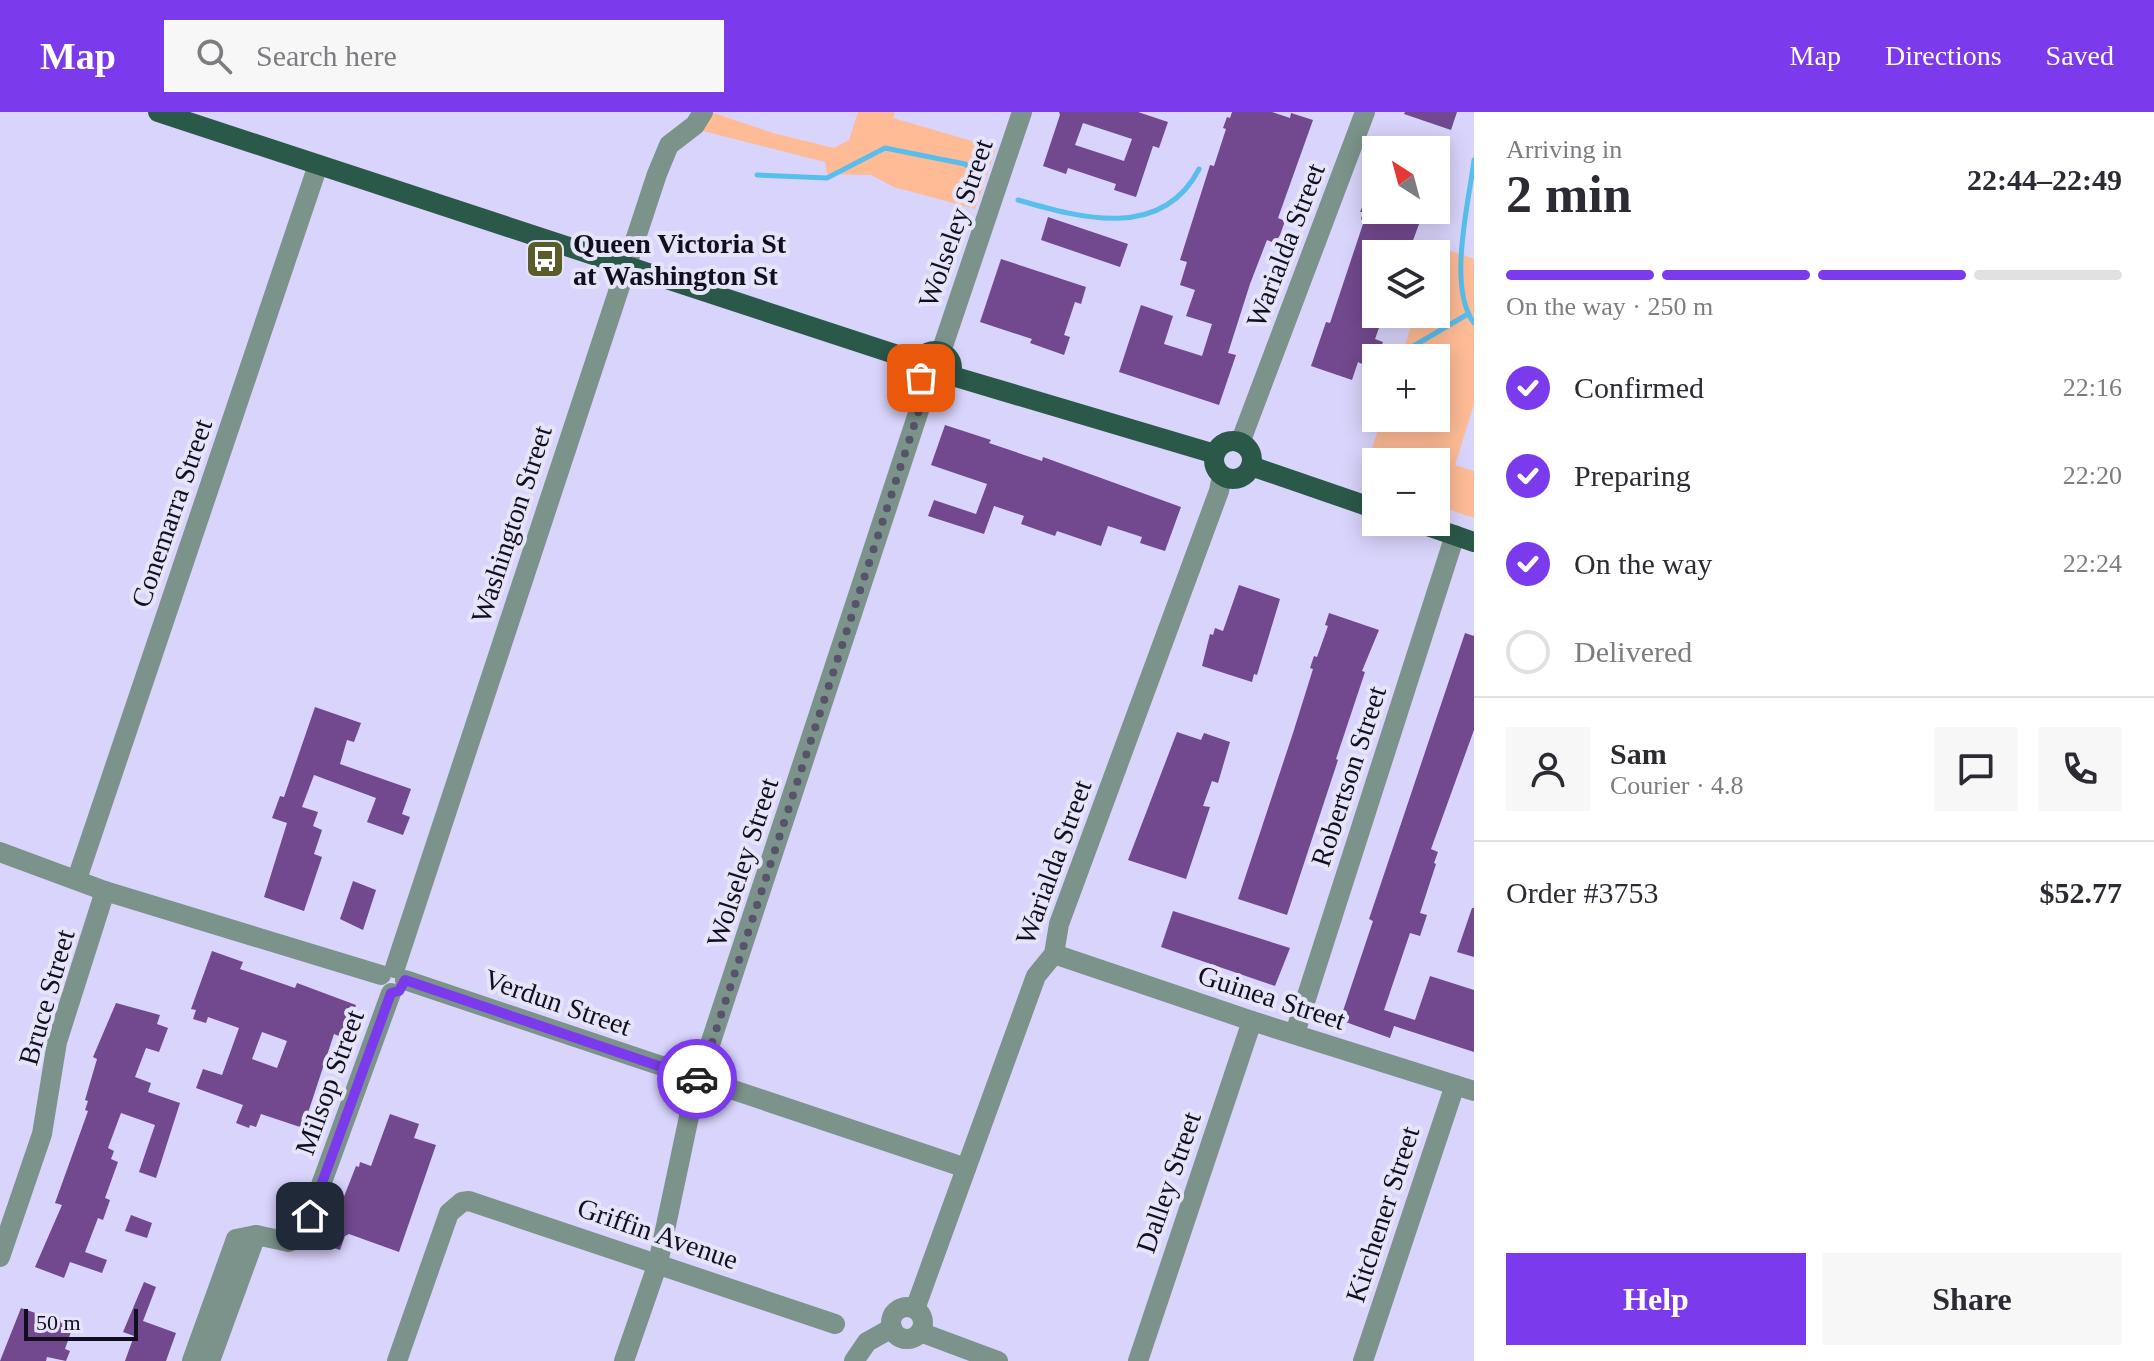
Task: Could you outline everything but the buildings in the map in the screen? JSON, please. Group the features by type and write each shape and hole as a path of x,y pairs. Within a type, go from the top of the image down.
{"main road":[{"path":"158,112 919,362"},
{"path":"941,352 950,361 949,375 939,384 928,383 920,375 919,362 928,353 941,352"},
{"path":"949,375 1215,454"},
{"path":"1229,442 1240,443 1251,453 1251,466 1238,479 1222,476 1214,466 1215,454 1229,442"},
{"path":"1251,466 1362,504"}],"street":[{"name":"Washington Street","path":"393,979 666,152 669,145 695,125 703,112"},
{"name":"Wolseley Street","path":"941,352 1022,112"},
{"name":"Warialda Street","path":"1240,443 1365,112"},
{"name":"Conemarra Street","path":"77,879 318,165"},
{"name":"Wolseley Street","path":"624,1361 658,1263 694,1093 928,383"},
{"name":"Warialda Street","path":"915,1309 1036,976 1054,954 1059,924 1222,476"},
{"name":"Robertson Street","path":"1295,1033 1465,539"},
{"name":"Verdun Street","path":"0,852 105,891 393,979 966,1168"},
{"name":"Bruce Street","path":"0,1257 42,1134 57,1042 105,891"},
{"name":"Guinea Street","path":"1054,954 1464,1088"},
{"name":"Milsop Street","path":"256,1235 289,1242 302,1237 393,979"},
{"name":"Dalley Street","path":"1138,1361 1252,1021"},
{"name":"Kitchener Street","path":"1363,1361 1464,1088"},
{"name":"Griffin Avenue","path":"397,1361 449,1213 462,1202 479,1201 835,1324"},
{"path":"192,1361 236,1239 256,1235"},
{"path":"210,1361 256,1235"},
{"path":"906,1307 915,1309 922,1317 920,1332 912,1338 902,1338 892,1328 892,1318 897,1310 906,1307"},
{"path":"854,1361 867,1342 892,1328"},
{"path":"920,1332 998,1361"}],"shaded area":[{"path":"711,112 773,133 834,148 849,140 858,112 895,112 893,118 996,148 975,209 894,187 871,175 827,174 825,162 691,128"},
{"path":"1450,251 1474,259 1474,404 1455,465 1474,471 1474,518 1450,510 1450,448 1372,448 1377,432 1450,432 1450,344 1405,344 1411,328 1450,328"}],"waterway":[{"path":"757,175 827,178 885,148 965,164 979,176"},
{"path":"1474,160 1461,267 1466,307 1474,323"},
{"path":"1018,200 1093,217 1142,215 1164,207 1183,192 1199,169"},
{"path":"1417,344 1468,314"}],"way so far":[{"path":"697,1079 700,1080 928,383 921,378"}],"place":[{"name":"Queen Victoria St at Washington St","path":"545,259"}],"route":[{"path":"310,1216 391,993 399,991 405,980 697,1079"}]}
